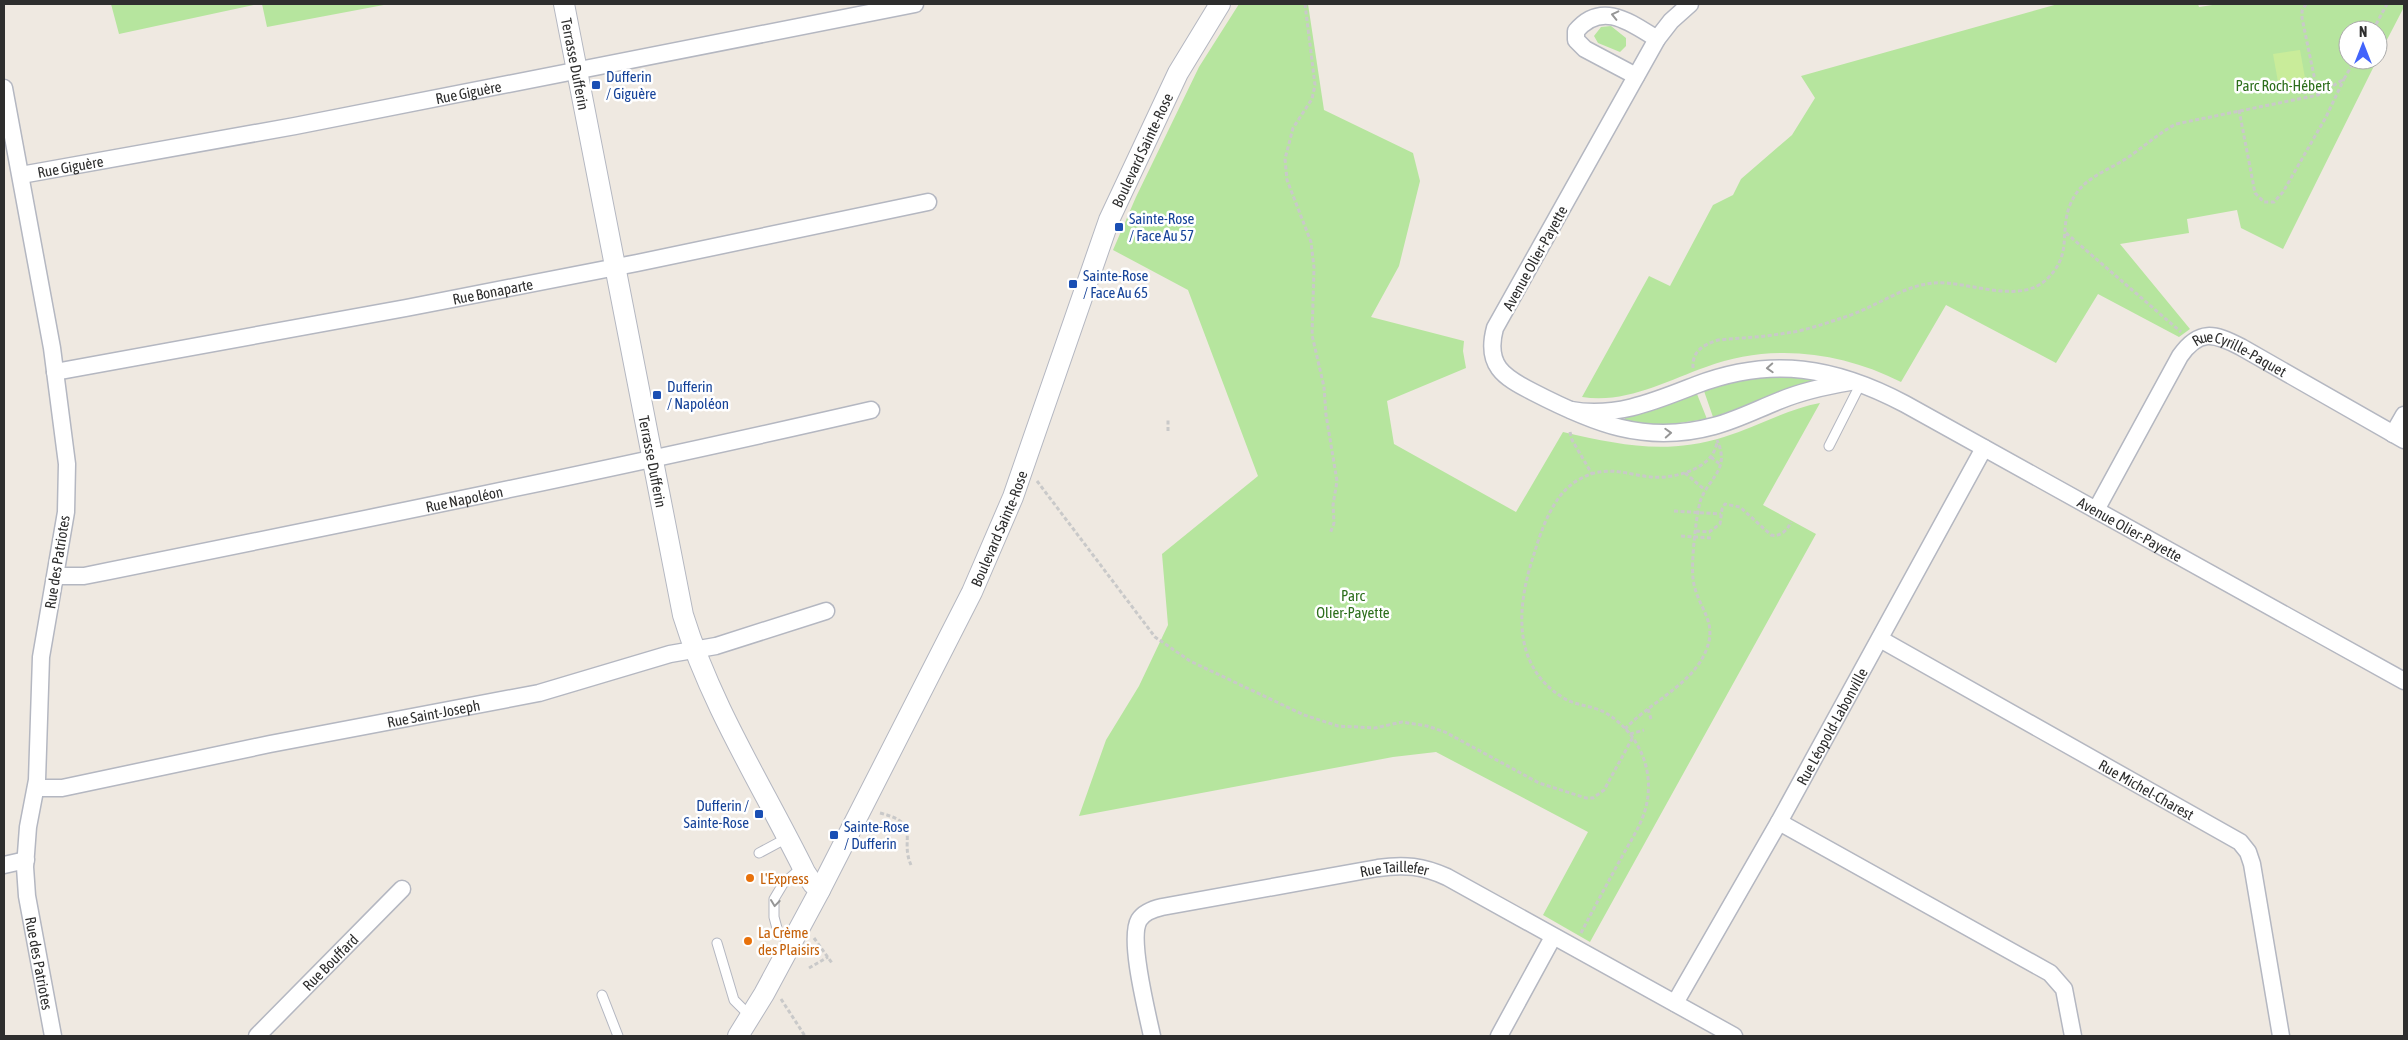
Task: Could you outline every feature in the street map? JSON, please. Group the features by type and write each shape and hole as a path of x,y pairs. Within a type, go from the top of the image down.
{"street":[{"name":"Terrasse Dufferin","path":"564,4 681,608 694,650 714,696 802,867 813,884 820,890"},
{"name":"Rue Giguère","path":"21,175 295,126 915,4"},
{"name":"Boulevard Sainte-Rose","path":"738,1036 820,890 910,717 990,554 1013,497 1109,220 1178,73 1220,4"},
{"name":"Avenue Olier-Payette","path":"1690,4 1670,21 1657,39 1495,328 1492,341 1495,361 1505,376 1530,391 1571,410 1620,429 1644,433 1684,432 1727,422 1807,391 1858,382"},
{"path":"1636,76 1585,49 1576,40 1576,31 1590,18 1605,13 1615,13 1657,39"},
{"name":"Rue des Patriotes","path":"4,88 55,372 67,477 66,512 41,657 36,788 30,819 26,860 27,896 53,1036"},
{"name":"Rue Bonaparte","path":"55,372 406,308 928,202"},
{"name":"Rue Cyrille-Paquet","path":"2096,510 2180,356 2196,340 2208,335 2219,337 2241,347 2399,437"},
{"name":"Avenue Olier-Payette","path":"1571,410 1599,413 1620,411 1646,404 1730,374 1770,367 1818,370 1858,382 1880,390 2404,682"},
{"name":"Rue Napoléon","path":"56,576 84,576 652,460 871,410"},
{"path":"2399,437 2404,415"},
{"name":"Rue Léopold-Labonville","path":"1675,1004 1779,822 1984,448"},
{"name":"Rue Saint-Joseph","path":"36,788 62,788 260,746 503,701 566,686 670,654 716,646 826,612"},
{"name":"Rue Michel-Charest","path":"1880,639 2240,842 2248,852 2252,864 2281,1036"},
{"path":"1779,822 2050,973 2064,988 2073,1036"},
{"path":"4,865 26,860"},
{"name":"Rue Taillefer","path":"1152,1036 1134,938 1139,921 1153,909 1378,868 1407,865 1428,869 1447,877 1734,1036"},
{"name":"Rue Bouffard","path":"257,1036 402,889"},
{"path":"1499,1036 1553,937"}],"lane":[{"path":"1829,446 1858,382"},
{"path":"759,853 787,838"},
{"path":"792,942 781,935 775,926 774,899 783,884 802,867"},
{"path":"717,943 734,1000 750,1016"},
{"path":"602,995 618,1036"}],"path":[{"path":"1305,4 1315,85 1312,99 1293,128 1285,159 1287,180 1311,242 1314,268 1312,334 1324,388 1326,415 1337,481 1333,505 1334,523 1330,534"},
{"path":"2306,4 2302,11 2302,18 2318,95"},
{"path":"2378,20 2387,4"},
{"path":"2239,110 2255,193 2264,202 2274,202 2283,192 2326,117 2349,70"},
{"path":"1694,374 1693,361 1695,354 1707,344 1718,340 1796,332 1845,317 1912,288 1926,284 1944,283 2002,290 2032,289 2046,280 2056,268 2063,255 2069,206 2077,192 2087,181 2128,158 2160,132 2176,124 2318,95 2344,79"},
{"path":"2303,90 2305,97"},
{"path":"2066,234 2183,334"},
{"path":"1168,419 1168,431"},
{"path":"1570,432 1572,440 1592,474"},
{"path":"1579,936 1646,810 1648,778 1644,757 1626,729 1606,713 1564,699 1544,684 1530,664 1522,637 1522,620 1529,570 1546,522 1566,489 1580,478 1607,470 1665,477 1684,473 1697,468 1711,457 1715,450 1717,439 1722,454 1721,465 1716,476 1705,490 1698,512 1693,578 1707,612 1710,633 1702,658 1696,668 1626,729"},
{"path":"1711,457 1721,465"},
{"path":"1684,473 1705,490"},
{"path":"1032,477 1041,484 1155,637 1190,661 1304,715 1338,726 1375,728 1402,722 1427,726 1445,732 1539,783 1586,798 1594,798 1604,790 1632,736 1644,730"},
{"path":"1696,531 1709,532 1720,524 1725,504 1735,505 1744,511 1765,532 1775,536 1785,531 1791,522"},
{"path":"1674,511 1721,514"},
{"path":"1681,536 1711,538"},
{"path":"1122,605 1128,601"},
{"path":"1648,709 1651,719"},
{"path":"876,812 899,820 907,829 909,842 907,852 911,865"},
{"path":"810,934 832,963"},
{"path":"809,968 828,957"},
{"path":"778,995 805,1036"}],"green space":[{"path":"111,4 258,4 119,34"},
{"path":"262,4 389,4 267,27"},
{"name":"Parc Olier-Payette","path":"1239,4 1308,4 1324,110 1413,153 1420,181 1399,266 1371,317 1464,341 1463,351 1466,368 1387,401 1394,444 1516,512 1563,432 1624,444 1663,447 1682,446 1724,437 1796,409 1820,403 1763,505 1816,534 1590,942 1543,915 1588,832 1436,752 1393,757 1079,816 1106,740 1139,686 1168,625 1162,554 1258,476 1188,290 1113,250 1136,197 1199,67"},
{"name":"Parc Roch-Hébert","path":"2058,4 2198,4 2199,7 2219,4 2404,4 2388,38 2388,20 2338,20 2338,70 2372,70 2283,249 2241,228 2237,210 2187,219 2189,233 2120,244 2190,329 2179,337 2098,294 2056,363 1946,305 1901,382 1878,371 1829,357 1780,353 1730,359 1630,394 1598,398 1582,397 1649,276 1670,286 1713,205 1733,195 1741,179 1792,135 1815,98 1801,76"},
{"path":"1611,26 1626,38 1626,46 1620,52 1598,43 1594,36 1601,27"},
{"name":"Parc Roch-Hébert","path":"2300,50 2307,89 2280,93 2273,54"},
{"path":"1770,375 1816,377 1816,382 1713,417 1704,391 1735,381"},
{"path":"1697,394 1707,419 1658,426 1624,422 1625,417 1654,410"}],"place":[{"name":"Dufferin / Giguère","path":"596,85"},
{"name":"Sainte-Rose / Face Au 57","path":"1119,227"},
{"name":"Sainte-Rose / Face Au 65","path":"1073,284"},
{"name":"Dufferin / Napoléon","path":"657,395"},
{"name":"Dufferin / Sainte-Rose","path":"759,814"},
{"name":"Sainte-Rose / Dufferin","path":"834,835"},
{"name":"L'Express","path":"750,878"},
{"name":"La Crème des Plaisirs","path":"748,941"}]}
